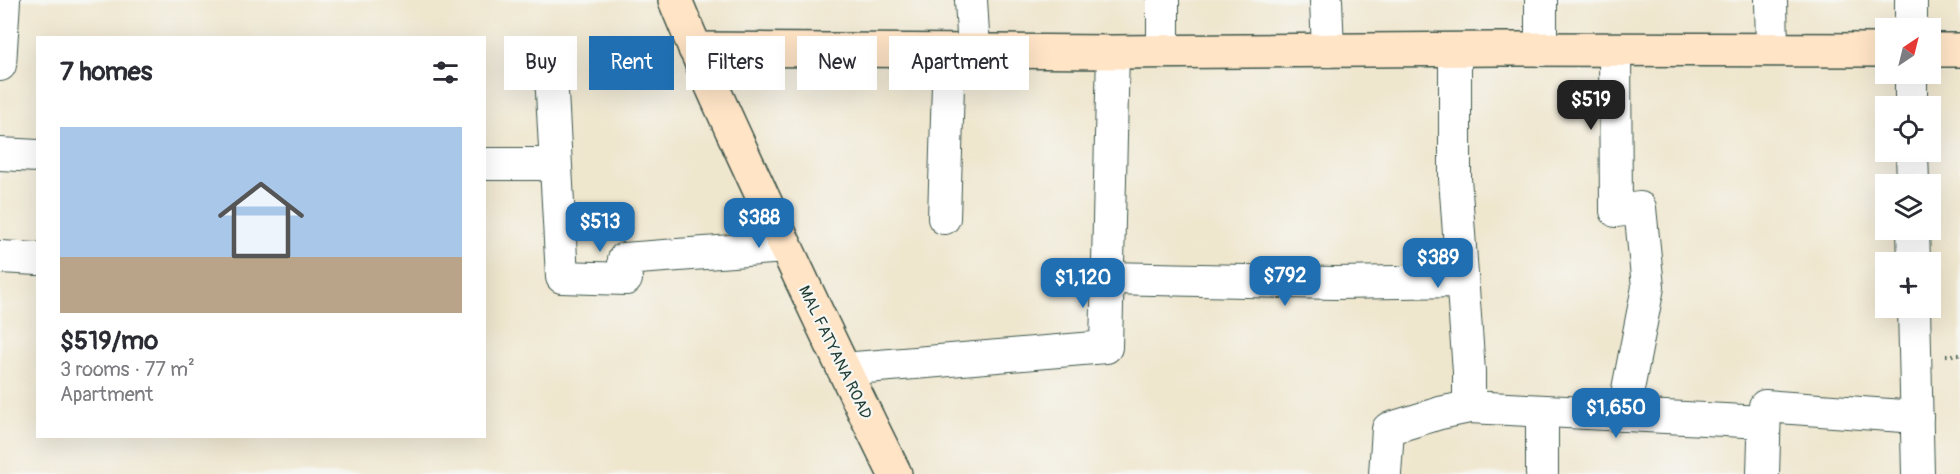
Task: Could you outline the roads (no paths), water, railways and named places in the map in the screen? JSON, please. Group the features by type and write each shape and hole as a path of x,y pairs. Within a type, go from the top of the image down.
{"street":[{"path":"0,65 4,0"},
{"name":"MAL FATYANA ROAD","path":"675,0 689,36"},
{"path":"964,36 971,0"},
{"path":"1163,0 1163,52"},
{"path":"1326,0 1328,51"},
{"path":"1541,0 1541,50"},
{"path":"1771,0 1772,50"},
{"path":"1911,0 1911,18"},
{"path":"785,50 889,50"},
{"path":"1455,50 1455,178 1469,372 1469,407"},
{"path":"1615,50 1616,211 1640,208 1648,287 1623,415"},
{"path":"1029,51 1875,50"},
{"path":"1941,50 1960,50"},
{"path":"843,369 1106,347 1113,52"},
{"path":"552,90 562,277 626,279 624,258 786,247"},
{"name":"MAL FATYANA ROAD","path":"713,90 843,369 895,474"},
{"path":"944,218 957,90"},
{"path":"0,154 36,156"},
{"path":"486,164 555,164"},
{"path":"0,257 36,259"},
{"path":"1108,278 1335,283 1462,281"},
{"path":"1914,318 1918,474"},
{"path":"1763,474 1765,406 1917,417"},
{"path":"1385,474 1388,429 1440,413 1469,407 1764,422"},
{"path":"1542,411 1542,474"}]}
